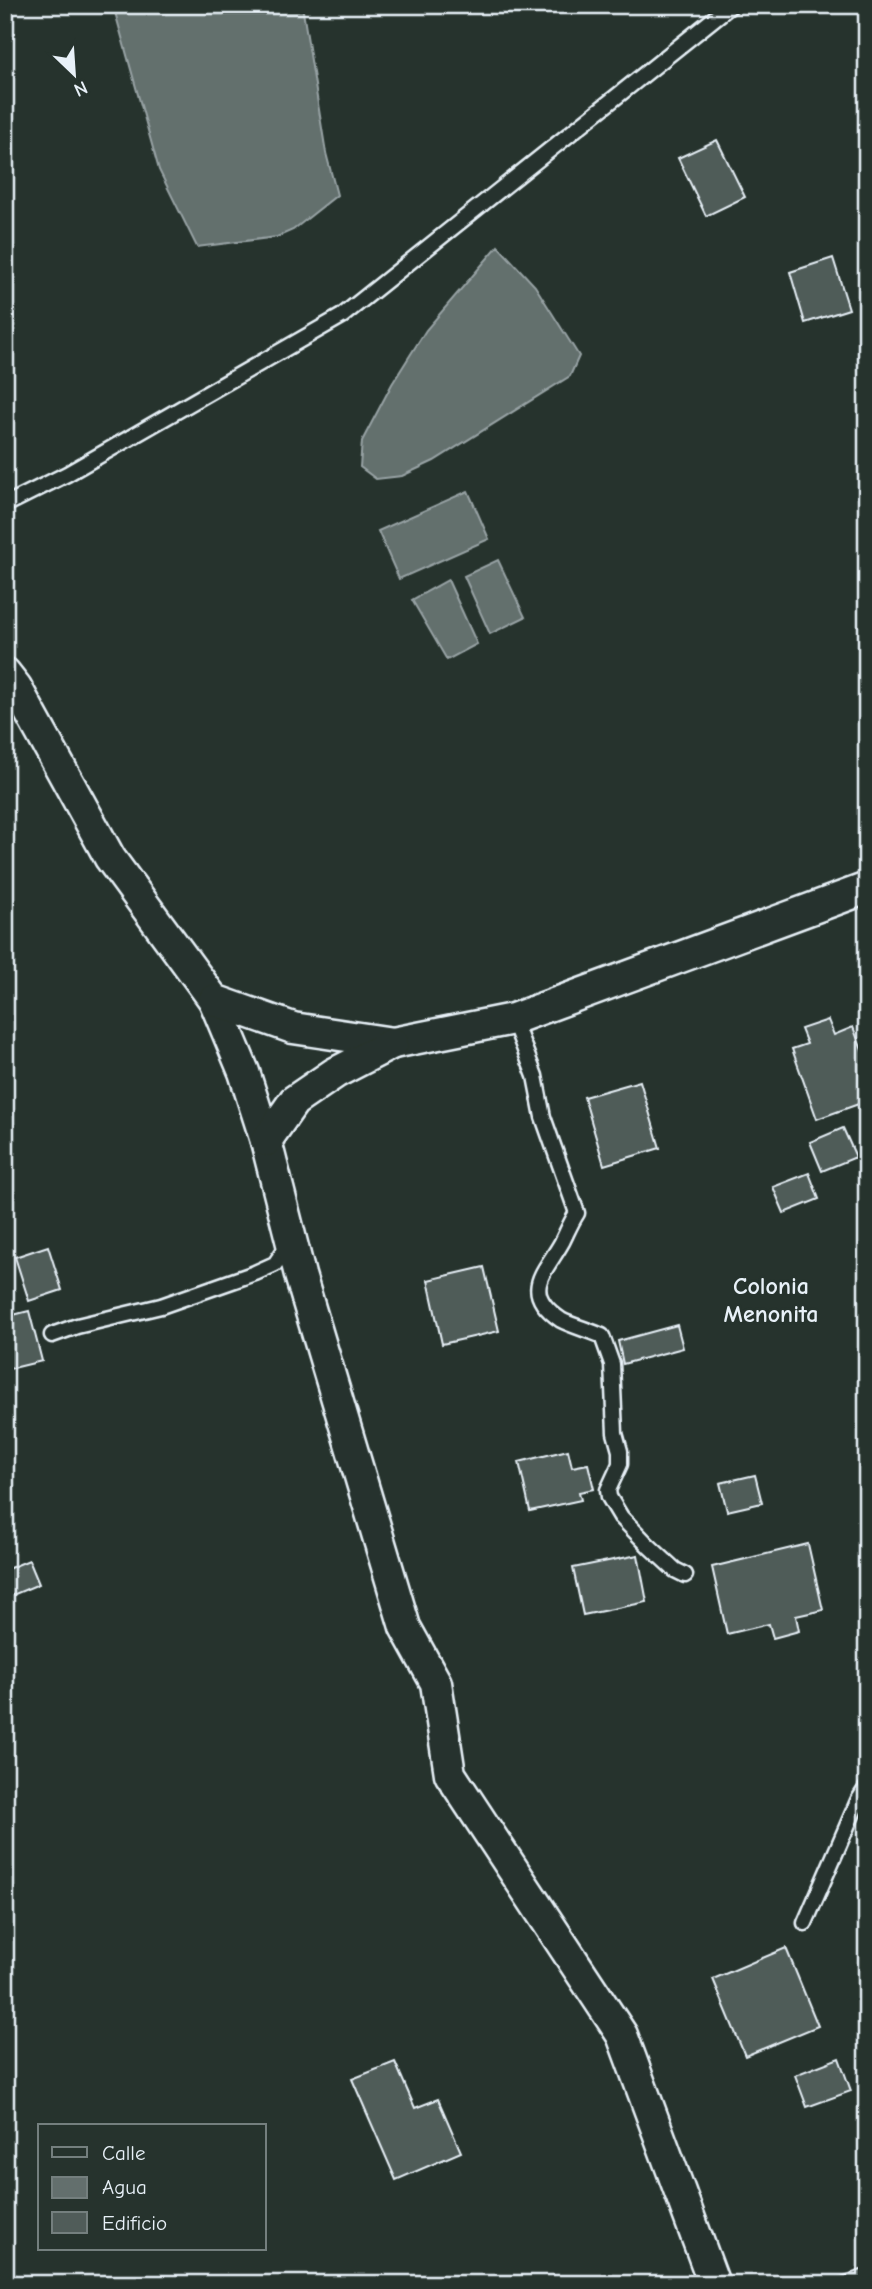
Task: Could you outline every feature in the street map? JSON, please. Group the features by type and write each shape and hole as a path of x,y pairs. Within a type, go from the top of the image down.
{"street":[{"path":"5,673 16,687 110,858 214,1000 244,1072 266,1141 300,1275 405,1627 436,1684 450,1774 622,2035 714,2284"},
{"path":"266,1141 294,1101 335,1073 393,1043 513,1019 867,888"},
{"path":"214,1000 293,1028 393,1043"}],"lane":[{"path":"5,505 67,474 342,316 730,5"},
{"path":"513,1019 535,1076 543,1117 577,1213 540,1276 539,1291 544,1303 564,1322 602,1336 612,1364 615,1433 620,1451 620,1464 608,1490 609,1497 621,1517 649,1546 675,1570 685,1574"},
{"path":"52,1335 77,1326 161,1306 255,1273 275,1264 292,1238"},
{"path":"805,1923 867,1787"}],"water":[{"path":"113,5 302,5 326,153 337,195 293,230 277,237 197,247 159,170"},
{"path":"498,246 535,286 579,356 570,376 434,461 402,476 376,479 360,467 362,441 392,384 426,330"},
{"path":"468,491 489,539 399,579 378,531"},
{"path":"498,560 525,617 490,634 464,576"},
{"path":"448,580 477,644 447,660 412,600"}],"building":[{"path":"717,140 745,197 706,216 678,158"},
{"path":"833,258 849,309 805,323 790,272"},
{"path":"828,1020 834,1035 853,1027 867,1063 867,1101 817,1119 792,1049 807,1044 801,1029"},
{"path":"640,1081 660,1148 604,1165 584,1097"},
{"path":"843,1128 856,1157 822,1171 810,1142"},
{"path":"809,1173 819,1199 784,1213 773,1187"},
{"path":"48,1246 62,1290 29,1301 15,1257"},
{"path":"484,1267 499,1331 442,1344 428,1280"},
{"path":"29,1311 42,1361 5,1370 5,1317"},
{"path":"677,1325 683,1348 623,1364 618,1341"},
{"path":"568,1450 572,1467 588,1464 594,1489 579,1492 581,1500 530,1511 519,1462"},
{"path":"755,1475 762,1503 727,1511 720,1483"},
{"path":"808,1544 823,1610 796,1616 799,1631 773,1638 769,1624 727,1634 712,1567"},
{"path":"638,1555 647,1602 583,1615 573,1568"},
{"path":"29,1560 39,1584 8,1597 5,1590 5,1570"},
{"path":"786,1948 818,2026 745,2056 713,1979"},
{"path":"839,2058 851,2091 807,2107 795,2075"},
{"path":"395,2062 415,2108 438,2099 461,2152 396,2180 352,2079"},
{"path":"867,2268 867,2284 827,2284 827,2282"}],"district":[{"name":"Colonia Menonita","path":"771,1300"}]}
